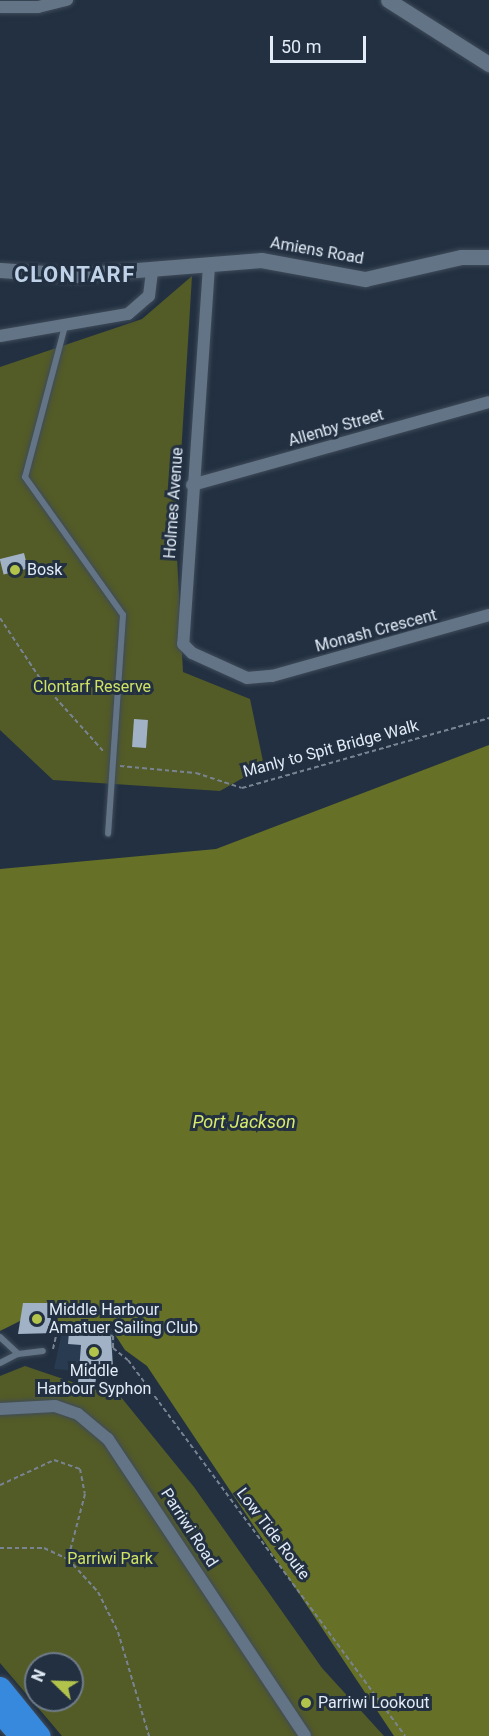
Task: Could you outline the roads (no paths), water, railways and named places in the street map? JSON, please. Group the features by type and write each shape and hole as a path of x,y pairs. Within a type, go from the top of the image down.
{"highway":[{"path":"0,1687 40,1736"},
{"path":"0,1713 20,1736"}],"street":[{"path":"0,7 67,0"},
{"path":"388,0 489,64"},
{"name":"Amiens Road","path":"0,270 75,275 152,271 261,260 365,279 461,256 489,257"},
{"name":"Holmes Avenue","path":"209,266 192,485 183,644 192,653 247,678 272,676"},
{"path":"0,336 128,314 149,296 152,271"},
{"name":"Allenby Street","path":"192,485 489,402"},
{"name":"Monash Crescent","path":"272,676 489,615"},
{"name":"Parriwi Road","path":"0,1409 55,1406 78,1414 108,1439 305,1736"}],"lane":[{"path":"66,325 25,477 123,615 108,833"},
{"path":"0,1336 18,1354"},
{"path":"0,1363 18,1354 43,1351"}],"water":[{"name":"Port Jackson","path":"489,745 489,1736 394,1736 147,1366 125,1350 110,1327 106,1331 99,1330 98,1323 84,1322 83,1329 55,1320 50,1324 50,1303 24,1303 24,1319 0,1331 0,869 216,849"}],"place":[{"name":"Bosk","path":"15,570"},
{"name":"Middle Harbour Amatuer Sailing Club","path":"37,1319"},
{"name":"Middle Harbour Syphon","path":"94,1352"},
{"name":"Parriwi Lookout","path":"306,1703"}],"district":[{"name":"CLONTARF","path":"75,275"}],"park label":[{"name":"Clontarf Reserve","path":"92,687"},
{"name":"Parriwi Park","path":"110,1559"}]}
